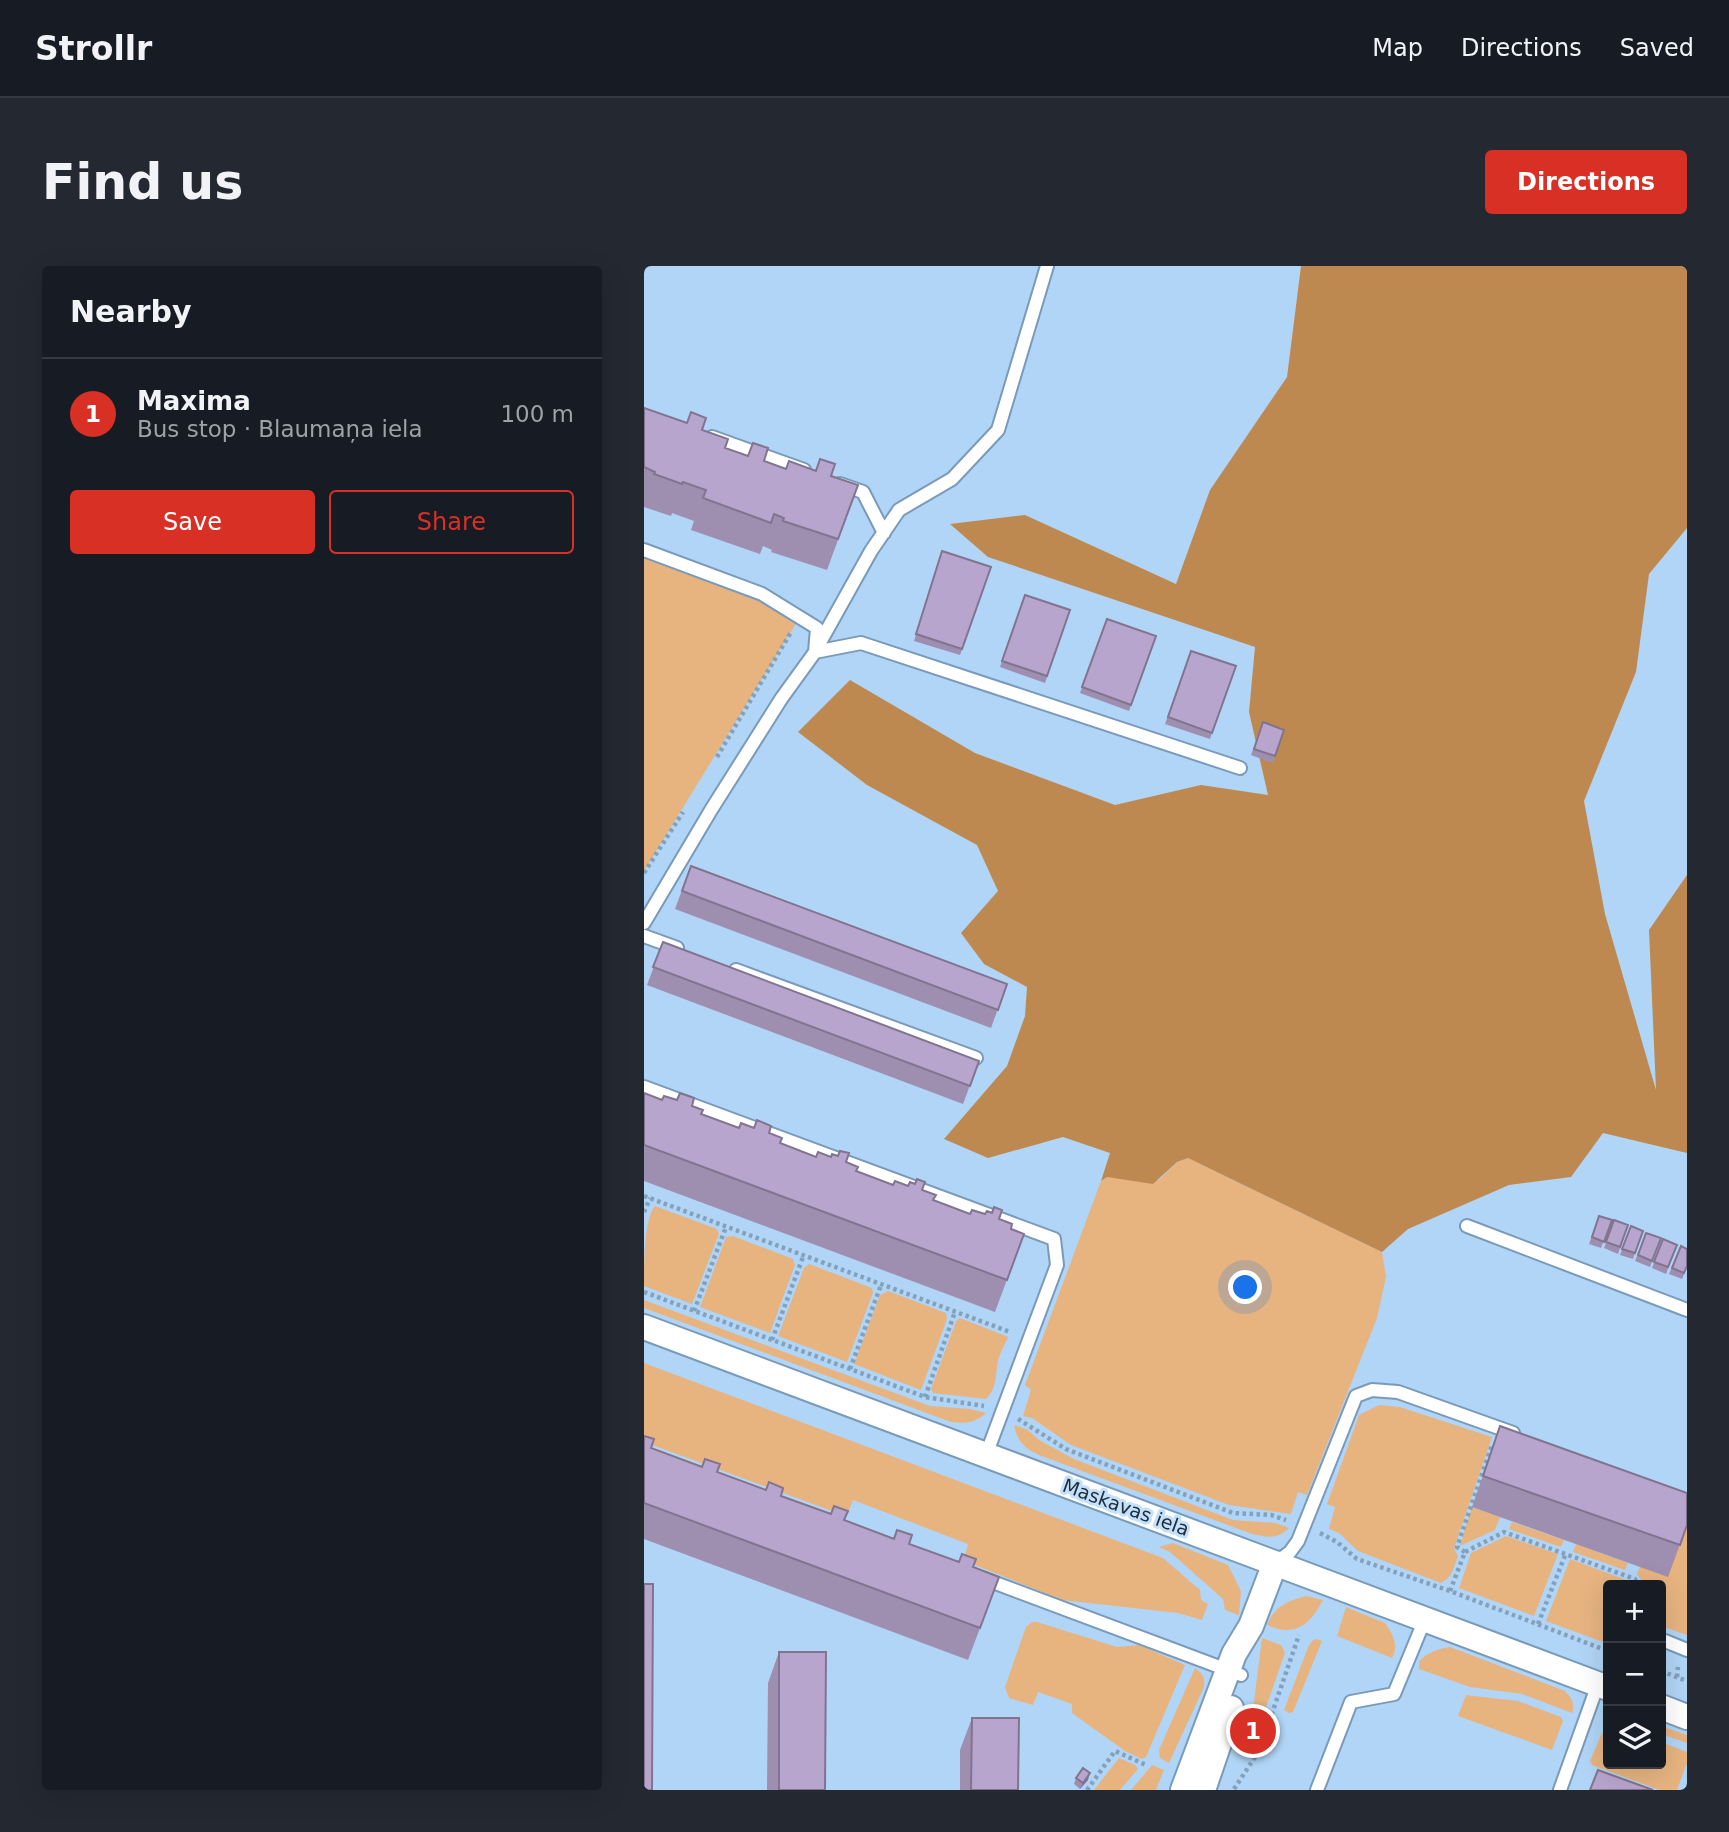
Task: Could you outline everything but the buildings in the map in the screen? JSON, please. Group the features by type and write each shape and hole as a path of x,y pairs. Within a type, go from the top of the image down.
{"street":[{"name":"Maskavas iela","path":"644,1327 1603,1686"},
{"path":"1203,1790 1235,1673 1234,1654 1251,1626 1275,1563"},
{"path":"1183,1790 1235,1673"},
{"path":"1666,1709 1687,1717"}],"lane":[{"path":"644,923 781,699 815,653 871,551 899,510 952,479 998,430 1047,266"},
{"path":"695,431 811,473"},
{"path":"824,478 863,492 884,533"},
{"path":"644,550 762,594 817,628 815,653"},
{"path":"815,653 861,643 1240,768"},
{"path":"644,936 695,955"},
{"path":"720,964 976,1058"},
{"path":"644,1087 1054,1239 1057,1265 986,1455"},
{"path":"1467,1226 1687,1310"},
{"path":"1275,1563 1290,1552 1298,1541 1356,1396 1372,1390 1398,1392 1530,1439"},
{"path":"964,1572 1235,1673"},
{"path":"1317,1790 1351,1702 1394,1694 1425,1619"},
{"path":"1666,1641 1687,1650"},
{"path":"1560,1790 1603,1686"}],"path":[{"path":"716,758 800,617"},
{"path":"644,873 690,801"},
{"path":"644,1212 647,1197 1010,1332"},
{"path":"694,1311 726,1227"},
{"path":"772,1340 803,1256"},
{"path":"850,1369 881,1285"},
{"path":"644,1292 925,1397 987,1406 1003,1412"},
{"path":"925,1397 955,1312"},
{"path":"1465,1552 1457,1547 1493,1441"},
{"path":"1450,1591 1465,1552 1504,1532 1636,1580"},
{"path":"1538,1624 1566,1553"},
{"path":"1234,1790 1259,1751 1299,1635"},
{"path":"1666,1673 1687,1681"},
{"path":"1087,1790 1115,1751 1146,1765"}],"shaded area":[{"path":"1301,266 1687,266 1687,528 1649,574 1636,672 1584,801 1605,914 1656,1090 1649,930 1687,875 1687,1153 1603,1133 1571,1177 1509,1185 1408,1229 1382,1252 1188,1158 1177,1162 1153,1184 1107,1177 1101,1181 1110,1153 1063,1137 988,1158 944,1139 1007,1066 1025,1016 1027,987 984,964 961,933 998,891 977,845 867,785 798,732 850,680 975,753 1115,805 1201,785 1268,795 1249,712 1255,647 988,557 950,524 1025,515 1176,584 1210,490 1287,377"},
{"path":"644,550 762,594 800,617 644,871"},
{"path":"1188,1158 1382,1252 1386,1277 1377,1318 1307,1495 1298,1492 1291,1514 1229,1505 1071,1445 1032,1418 1023,1416 1031,1390 1025,1385 1101,1181 1107,1177 1159,1180 1177,1162"},
{"path":"655,1206 717,1229 719,1234 692,1304 644,1286 647,1231"},
{"path":"733,1236 793,1259 795,1265 770,1333 700,1307 726,1237"},
{"path":"809,1264 872,1288 873,1293 847,1362 778,1336 804,1268"},
{"path":"888,1291 946,1313 947,1319 921,1390 854,1364 880,1295"},
{"path":"644,1300 930,1406 986,1413 970,1422 951,1422 644,1308"},
{"path":"960,1318 1008,1337 999,1358 993,1388 986,1399 933,1393 931,1389 956,1321"},
{"path":"644,1363 1163,1558 1200,1590 1201,1600 1208,1604 1202,1620 1178,1613 1062,1600 965,1561 968,1544 853,1500 848,1513 843,1515 644,1442"},
{"path":"1379,1405 1400,1407 1492,1437 1454,1548 1458,1556 1450,1575 1441,1583 1358,1551 1339,1533 1329,1529 1335,1507 1327,1504 1359,1415"},
{"path":"1014,1425 1028,1430 1039,1440 1074,1459 1233,1520 1276,1523 1289,1528 1276,1536 1252,1534 1039,1455 1022,1443"},
{"path":"1472,1507 1500,1517 1495,1530 1460,1546"},
{"path":"1512,1522 1564,1540 1561,1547 1509,1529"},
{"path":"1687,1527 1687,1635 1666,1628 1666,1580 1641,1580 1637,1574 1640,1567"},
{"path":"1506,1536 1558,1554 1534,1616 1459,1588 1471,1553"},
{"path":"1173,1543 1228,1565 1241,1591 1239,1615 1225,1610 1223,1599 1170,1552 1159,1547"},
{"path":"1576,1544 1628,1563 1625,1570 1573,1552"},
{"path":"1570,1559 1626,1580 1603,1580 1603,1642 1546,1621"},
{"path":"1306,1596 1323,1600 1307,1622 1286,1630 1267,1625 1273,1614 1282,1606"},
{"path":"1346,1607 1385,1623 1394,1640 1392,1658 1337,1636"},
{"path":"1032,1622 1117,1647 1139,1645 1185,1665 1146,1757 1142,1759 1125,1751 1072,1713 1072,1704 1038,1692 1033,1705 1009,1698 1005,1687 1026,1627"},
{"path":"1262,1638 1281,1645 1285,1653 1262,1713 1253,1710"},
{"path":"1317,1639 1322,1641 1293,1712 1289,1713 1284,1710 1309,1645"},
{"path":"1450,1647 1565,1691 1572,1701 1572,1713 1522,1694 1470,1687 1419,1669 1419,1661 1426,1655"},
{"path":"1195,1668 1203,1676 1204,1687 1169,1763 1160,1758 1159,1750"},
{"path":"1466,1695 1518,1701 1561,1717 1563,1721 1552,1750 1458,1716"},
{"path":"1666,1728 1687,1735 1687,1743 1666,1736"},
{"path":"1602,1733 1603,1769 1666,1769 1666,1744 1687,1752 1687,1763 1677,1790 1659,1790 1592,1765 1590,1761"},
{"path":"1119,1758 1138,1769 1120,1790 1094,1790"},
{"path":"1152,1765 1164,1770 1156,1790 1131,1790"}],"place":[{"name":"Maxima","path":"1253,1731"}]}
